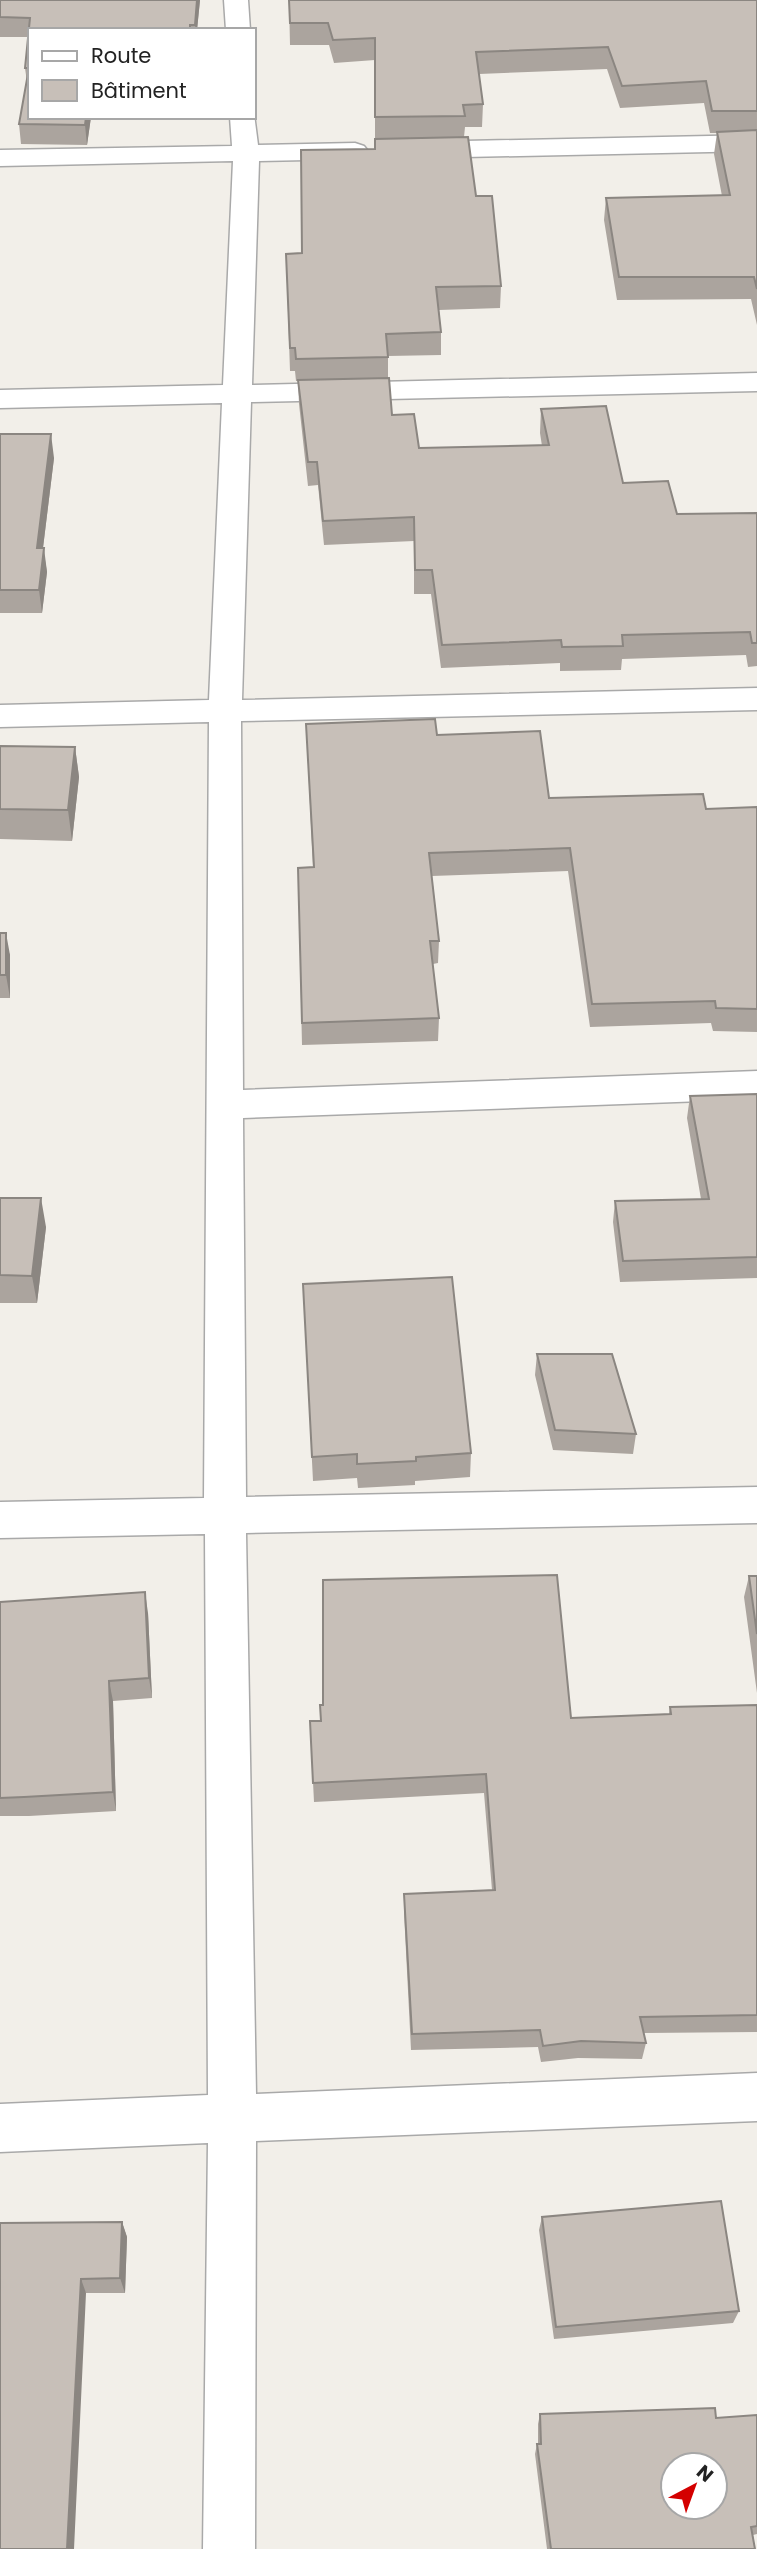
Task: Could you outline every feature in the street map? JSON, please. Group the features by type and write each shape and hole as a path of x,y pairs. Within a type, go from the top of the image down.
{"street":[{"path":"236,0 238,28"},
{"path":"229,2549 232,2117 225,1514 225,713 239,394 245,135"},
{"path":"0,158 245,135 391,150 757,143"},
{"path":"0,399 757,382"},
{"path":"0,716 757,699"},
{"path":"224,1105 757,1085"},
{"path":"0,1520 757,1505"},
{"path":"0,2128 757,2097"}],"building":[{"path":"0,0 197,0 195,25 190,25 190,28 29,28 30,18 0,17"},
{"path":"289,0 757,0 757,111 712,111 706,81 622,86 608,47 476,52 483,104 463,105 465,116 375,117 375,38 333,40 328,23 290,23"},
{"path":"28,38 28,68 25,68"},
{"path":"28,74 28,119 86,119 85,125 19,124"},
{"path":"757,130 757,289 754,277 619,277 606,198 730,195 717,132"},
{"path":"468,137 476,196 492,196 501,286 436,287 441,332 386,334 388,357 296,359 295,348 290,348 286,254 302,253 301,150 375,149 375,139"},
{"path":"389,378 392,415 414,414 419,448 549,445 541,409 606,406 623,483 668,481 677,514 757,513 757,643 752,643 750,632 622,635 623,646 562,647 561,640 442,645 432,570 415,570 414,517 323,521 317,462 308,462 298,380"},
{"path":"0,434 51,434 37,548 44,548 39,590 0,590"},
{"path":"435,719 437,735 540,731 549,798 703,794 706,809 757,807 757,1009 716,1008 715,1001 592,1004 570,848 429,853 439,941 430,941 439,1018 302,1023 298,868 314,867 306,724"},
{"path":"0,746 75,747 68,810 0,809"},
{"path":"0,933 6,933 6,975 0,975"},
{"path":"757,1094 757,1257 623,1261 615,1201 709,1199 690,1096"},
{"path":"0,1198 41,1198 32,1276 0,1275"},
{"path":"452,1277 471,1453 416,1457 416,1461 357,1464 357,1454 312,1457 303,1284"},
{"path":"537,1354 612,1354 636,1434 555,1430"},
{"path":"557,1575 571,1718 671,1714 670,1707 757,1705 757,2015 640,2017 646,2043 581,2041 543,2046 540,2030 412,2034 404,1894 495,1890 486,1774 313,1783 310,1721 321,1721 320,1705 323,1705 323,1580"},
{"path":"749,1576 757,1576 757,1634"},
{"path":"145,1592 149,1678 109,1681 113,1792 0,1798 0,1602"},
{"path":"721,2201 739,2311 556,2327 542,2217"},
{"path":"122,2222 120,2278 81,2279 67,2549 0,2549 0,2223"},
{"path":"715,2408 716,2418 757,2415 757,2526 751,2527 755,2549 551,2549 537,2444 541,2444 540,2414"}]}
